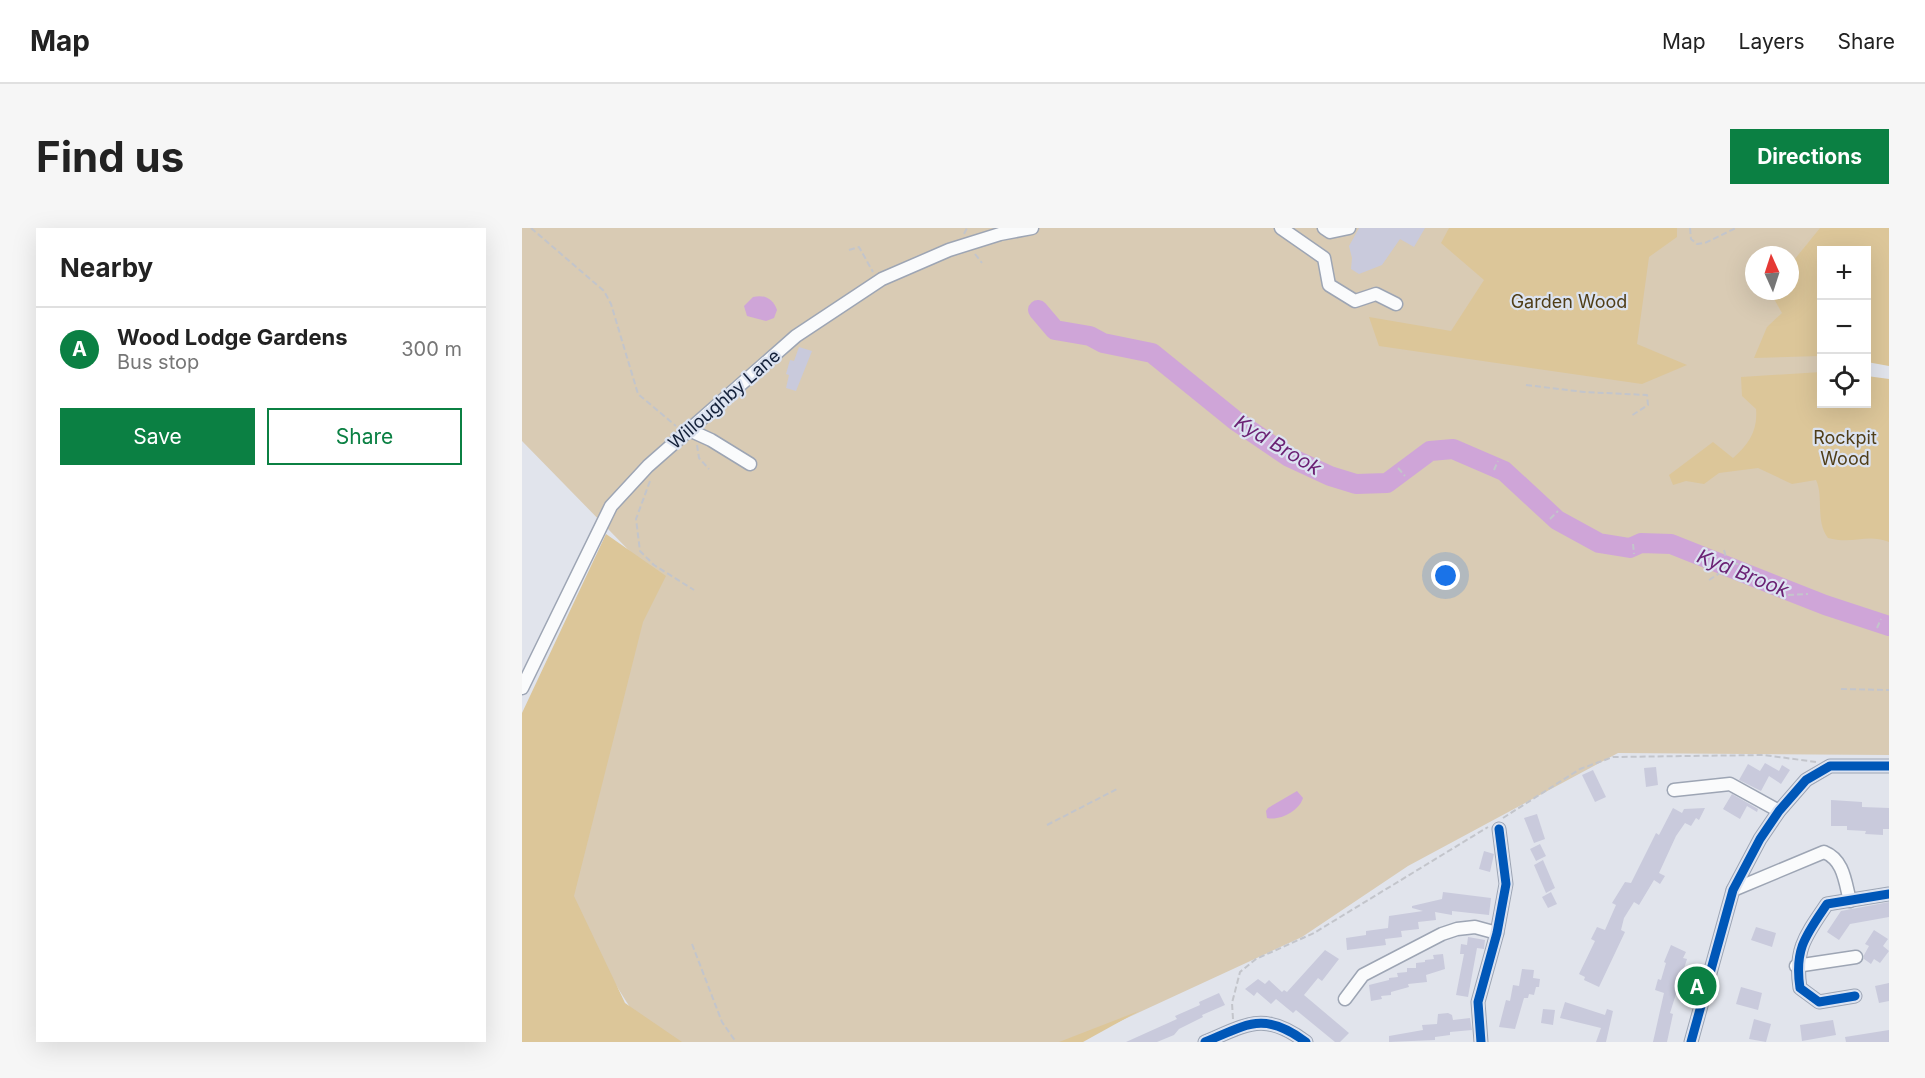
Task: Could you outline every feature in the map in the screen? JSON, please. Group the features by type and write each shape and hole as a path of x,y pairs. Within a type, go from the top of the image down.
{"street":[{"name":"Willoughby Lane","path":"522,688 611,506 655,460 690,432 796,336 877,282 949,250 1000,234 1032,228"},
{"path":"1281,228 1324,258 1329,285 1356,301 1376,294 1396,304"},
{"path":"1323,228 1330,232 1349,228"},
{"path":"690,432 750,464"},
{"path":"1691,1042 1732,890 1760,839 1779,811 1806,780 1830,766 1889,766"},
{"path":"1674,790 1730,784 1779,811"},
{"path":"1481,1042 1478,1002 1497,933 1506,884 1499,829"},
{"path":"1732,890 1824,852 1834,856 1842,871 1850,901"},
{"path":"1855,996 1819,1002 1800,988 1796,966 1802,941 1827,904 1889,894"},
{"path":"1345,999 1363,975 1442,934 1457,928 1475,927 1497,933"},
{"path":"1796,966 1856,957"},
{"path":"1205,1042 1250,1024 1268,1022 1289,1030 1306,1042"}],"path":[{"path":"531,228 604,291 614,312 638,394 690,432 699,458 709,470"},
{"path":"962,236 967,228"},
{"path":"1690,228 1691,239 1697,244 1705,243 1736,228"},
{"path":"849,250 858,247 861,250 877,282"},
{"path":"969,248 982,262"},
{"path":"1526,384 1648,396 1647,407 1631,416"},
{"path":"1261,440 1266,434"},
{"path":"655,460 646,496 636,519 640,551 654,565 694,590"},
{"path":"1494,470 1498,461"},
{"path":"1398,468 1405,476"},
{"path":"1550,519 1558,511"},
{"path":"1633,544 1634,554"},
{"path":"1709,580 1723,571 1727,562 1724,550"},
{"path":"1727,562 1752,567"},
{"path":"1788,595 1808,594"},
{"path":"1877,628 1881,620"},
{"path":"1841,689 1889,690"},
{"path":"1047,825 1119,788"},
{"path":"692,944 722,1023 736,1042"}],"green space":[{"path":"522,228 1889,228 1870,246 1817,246 1817,381 1770,424 1889,469 1889,755 1618,753 1408,866 1302,937 1075,1042 666,1042 641,1025 569,910 652,574 522,441"},
{"name":"Garden Wood","path":"1449,228 1677,228 1677,237 1649,257 1637,344 1687,365 1642,384 1379,346 1369,317 1451,331 1484,280 1441,243"},
{"path":"1820,228 1889,228 1889,366 1871,363 1871,246 1817,246 1817,356 1754,358 1767,327 1782,313 1775,300 1799,300 1799,254"},
{"name":"Rockpit Wood","path":"1817,372 1817,408 1871,408 1871,377 1889,379 1889,542 1873,539 1828,538 1822,524 1816,480 1792,484 1758,468 1719,473 1704,484 1686,481 1673,485 1669,475 1713,442 1733,458 1748,442 1756,424 1756,409 1742,396 1741,377"},
{"path":"606,534 666,576 643,622 574,896 625,1003 682,1042 522,1042 522,713"},
{"path":"1139,1011 1083,1042 1059,1042"}],"shaded area":[{"path":"761,296 771,300 777,310 774,318 766,321 747,316 744,306 753,297"},
{"path":"1297,791 1303,798 1298,807 1278,818 1267,818 1268,808"}],"building":[{"path":"1359,228 1425,228 1414,247 1400,239 1382,265 1359,274 1351,269 1352,258 1349,246"},
{"path":"799,347 812,351 796,391 786,388 789,375 786,374 790,360 794,361"},
{"path":"1765,763 1779,771 1782,765 1790,770 1781,784 1769,776 1761,791 1739,780 1748,764 1760,771"},
{"path":"1656,767 1658,785 1646,787 1644,768"},
{"path":"1593,770 1606,797 1595,802 1582,775"},
{"path":"1732,794 1758,809 1757,812 1747,806 1740,819 1723,809"},
{"path":"1831,800 1862,802 1862,807 1889,808 1889,829 1883,829 1883,835 1847,830 1847,826 1831,826"},
{"path":"1673,808 1682,813 1684,809 1705,808 1699,820 1696,818 1691,826 1685,823 1676,836 1659,873 1665,876 1660,884 1654,880 1639,905 1634,902 1624,918 1621,930 1625,932 1599,987 1584,980 1585,977 1579,974 1595,941 1591,939 1597,927 1605,930 1616,905 1612,903 1625,882 1631,883 1656,833 1659,835"},
{"path":"1537,814 1545,839 1534,843 1524,818"},
{"path":"1540,844 1546,856 1536,861 1530,849"},
{"path":"1484,851 1494,854 1490,872 1479,869"},
{"path":"1543,860 1555,888 1546,893 1534,865"},
{"path":"1443,892 1491,898 1489,915 1452,911 1452,915 1435,912 1436,920 1418,922 1419,929 1401,931 1402,937 1385,939 1386,945 1347,950 1346,938 1366,935 1366,931 1388,928 1389,916 1423,911 1412,908 1412,906 1442,899"},
{"path":"1551,892 1557,904 1548,908 1542,897"},
{"path":"1889,902 1889,917 1850,924 1839,940 1827,932 1841,911"},
{"path":"1756,927 1776,933 1772,947 1751,940"},
{"path":"1874,930 1888,939 1883,946 1889,951 1880,963 1874,959 1871,964 1864,959 1864,955 1869,946 1865,944"},
{"path":"1468,937 1485,940 1484,949 1477,948 1468,997 1456,995 1464,954 1460,954 1461,944 1467,945"},
{"path":"1671,945 1686,952 1683,958 1687,959 1670,1013 1673,1014 1667,1042 1653,1042 1664,993 1655,990 1658,979 1661,980 1666,963 1664,962"},
{"path":"1325,950 1339,959 1322,981 1318,978 1304,995 1349,1033 1340,1042 1335,1042 1296,1010 1293,1013 1276,999 1271,1004 1257,992 1254,996 1245,989 1258,979 1265,984 1269,980 1282,992 1284,990 1287,992"},
{"path":"1443,954 1445,969 1426,975 1427,982 1408,984 1409,987 1391,992 1391,995 1381,996 1382,999 1371,1001 1369,985 1398,977 1397,973 1407,972 1407,968 1416,968 1416,963 1434,959 1433,955"},
{"path":"1522,969 1534,970 1533,978 1540,979 1539,987 1536,987 1534,995 1529,994 1528,998 1524,998 1515,1029 1499,1027 1506,1000 1510,1001 1513,985 1519,986"},
{"path":"1889,983 1889,1001 1879,1003 1875,986"},
{"path":"1741,987 1762,993 1758,1010 1736,1004"},
{"path":"1219,993 1225,1005 1202,1015 1203,1017 1179,1029 1174,1035 1157,1042 1126,1042 1177,1019 1175,1016 1200,1005 1199,1002"},
{"path":"1565,1002 1605,1015 1607,1009 1613,1011 1606,1042 1596,1042 1601,1028 1560,1018"},
{"path":"1543,1009 1555,1010 1553,1025 1541,1023"},
{"path":"1438,1014 1452,1015 1453,1020 1470,1018 1472,1030 1450,1032 1450,1035 1435,1037 1435,1040 1389,1042 1389,1036 1423,1030 1422,1025 1437,1024"},
{"path":"1754,1019 1771,1024 1766,1042 1749,1039"},
{"path":"1833,1020 1836,1035 1802,1041 1800,1025"},
{"path":"1889,1030 1889,1042 1846,1042 1845,1037"}],"waterway":[{"name":"Kyd Brook","path":"1038,310 1055,330 1090,336 1103,343 1152,353 1236,421 1289,457 1330,476 1356,484 1387,483 1430,451 1453,449 1504,471 1557,520 1599,543 1630,548 1641,543 1671,544 1825,605 1889,626"}],"cycle path":[{"path":"1691,1042 1733,890 1760,839 1779,811 1806,780 1830,766 1889,766"},
{"path":"1481,1042 1478,1002 1497,933 1506,884 1499,829"},
{"path":"1855,996 1819,1002 1800,988 1800,952 1813,925 1827,904 1889,894"},
{"path":"1205,1042 1233,1030 1256,1024 1279,1026 1306,1042"}],"place":[{"name":"Wood Lodge Gardens","path":"1697,986"}]}
